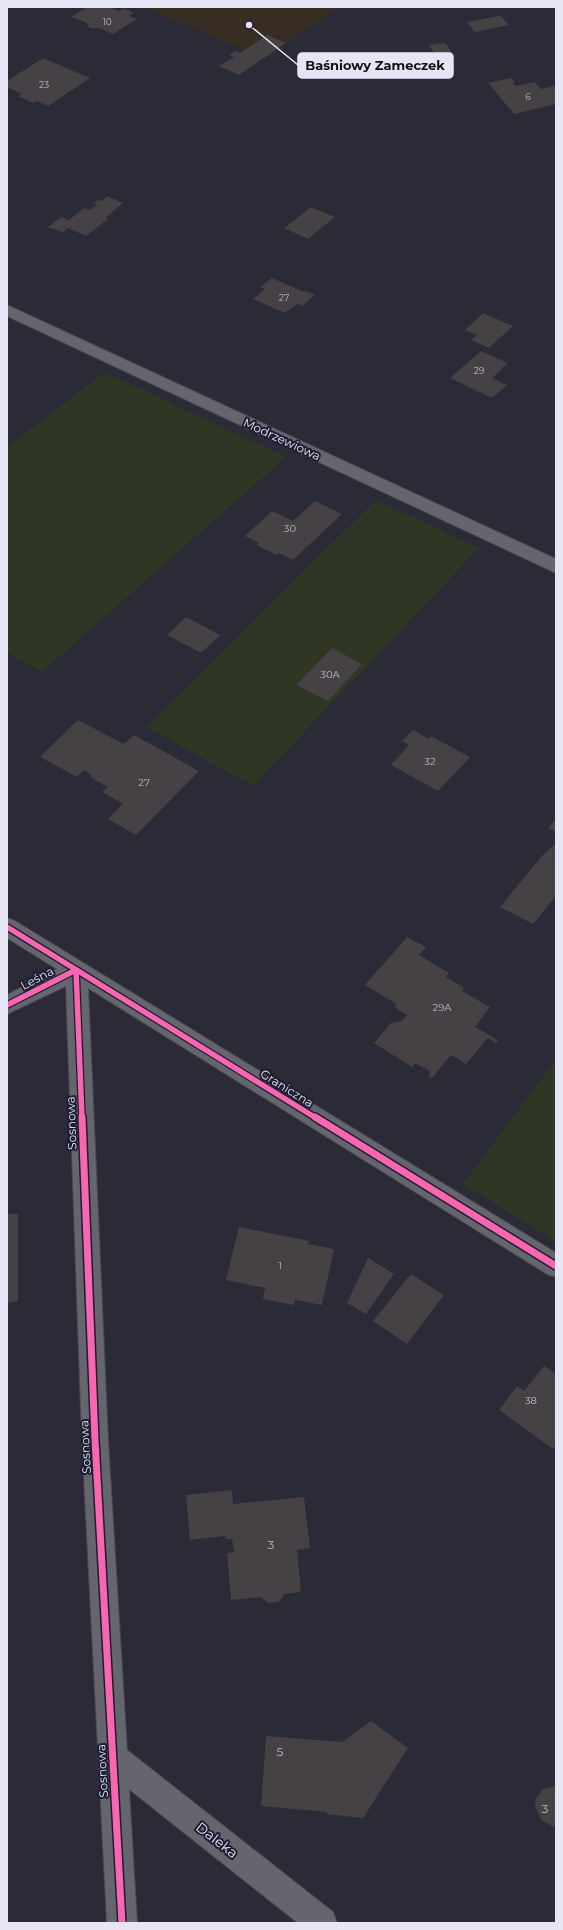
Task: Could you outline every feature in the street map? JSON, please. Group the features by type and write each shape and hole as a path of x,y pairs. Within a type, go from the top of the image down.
{"street":[{"name":"Modrzewiowa","path":"7,310 556,567"},
{"name":"Graniczna","path":"7,926 556,1266"},
{"name":"Leśna","path":"7,1005 76,970"},
{"name":"Sosnowa","path":"76,970 95,1432 122,1923"},
{"name":"Daleka","path":"112,1757 322,1923"}],"shaded area":[{"path":"142,7 339,7 265,58"}],"green space":[{"path":"105,372 286,457 42,672 7,652 7,447"},
{"path":"376,500 479,548 253,786 146,727"},
{"path":"556,1059 556,1242 463,1184"}],"building":[{"path":"87,7 109,7 119,11 123,8 134,13 129,16 137,19 113,34 99,28 90,28 85,22 71,17"},
{"path":"501,16 509,25 475,32 467,22"},
{"path":"267,35 286,43 239,75 219,66 234,57 229,55 235,51 240,53"},
{"path":"445,43 455,56 438,59 429,45"},
{"path":"43,58 90,78 48,106 37,101 33,103 18,96 22,94 7,87 7,81"},
{"path":"511,78 516,86 535,82 541,89 554,86 556,89 556,104 514,114 488,83"},
{"path":"107,196 123,203 105,218 108,219 86,236 68,228 63,232 48,227 61,217 69,220 84,208 90,210 97,205 94,203 98,200 101,201"},
{"path":"311,207 335,217 308,239 284,228"},
{"path":"272,278 304,292 305,291 315,295 302,306 297,304 285,313 253,299 265,289 260,287"},
{"path":"483,313 513,326 489,348 471,340 477,335 465,330"},
{"path":"481,351 508,363 492,378 507,385 492,398 450,378"},
{"path":"315,501 342,514 293,560 279,553 276,555 256,545 259,543 245,536 272,511 293,521"},
{"path":"186,617 220,635 201,653 167,635"},
{"path":"332,648 362,664 328,701 296,685"},
{"path":"78,720 124,744 134,735 199,771 136,835 108,819 123,804 102,792 108,787 90,777 92,775 84,770 77,777 40,757"},
{"path":"413,730 429,739 431,736 470,757 438,791 391,765 409,745 402,741"},
{"path":"556,819 556,832 548,828"},
{"path":"556,843 556,896 533,924 500,907 542,856"},
{"path":"407,937 426,947 419,955 449,973 446,977 464,988 462,991 490,1007 475,1027 498,1040 496,1043 488,1038 466,1064 451,1055 432,1078 428,1076 431,1072 415,1063 412,1067 374,1043 391,1023 402,1021 407,1015 394,1007 397,1004 365,985"},
{"path":"7,1214 18,1214 18,1301 7,1303"},
{"path":"239,1227 309,1241 308,1244 334,1249 322,1305 295,1300 294,1305 263,1299 265,1288 226,1280"},
{"path":"368,1258 394,1274 366,1314 347,1303"},
{"path":"411,1274 444,1295 407,1344 373,1321"},
{"path":"544,1366 556,1374 556,1445 553,1449 499,1410 517,1386 524,1391"},
{"path":"232,1490 233,1504 304,1497 310,1548 297,1550 301,1592 284,1594 279,1602 268,1603 261,1597 231,1600 227,1553 234,1552 232,1539 226,1539 225,1536 190,1540 186,1495"},
{"path":"371,1721 408,1748 363,1818 326,1814 327,1812 261,1806 266,1736 342,1742"},
{"path":"556,1786 556,1826 552,1826 541,1820 535,1806 536,1798 543,1789"}],"cycle path":[{"path":"7,927 556,1266"},
{"path":"7,1005 76,970 95,1440 122,1923"}],"place":[{"name":"Baśniowy Zameczek","path":"249,25"}]}
